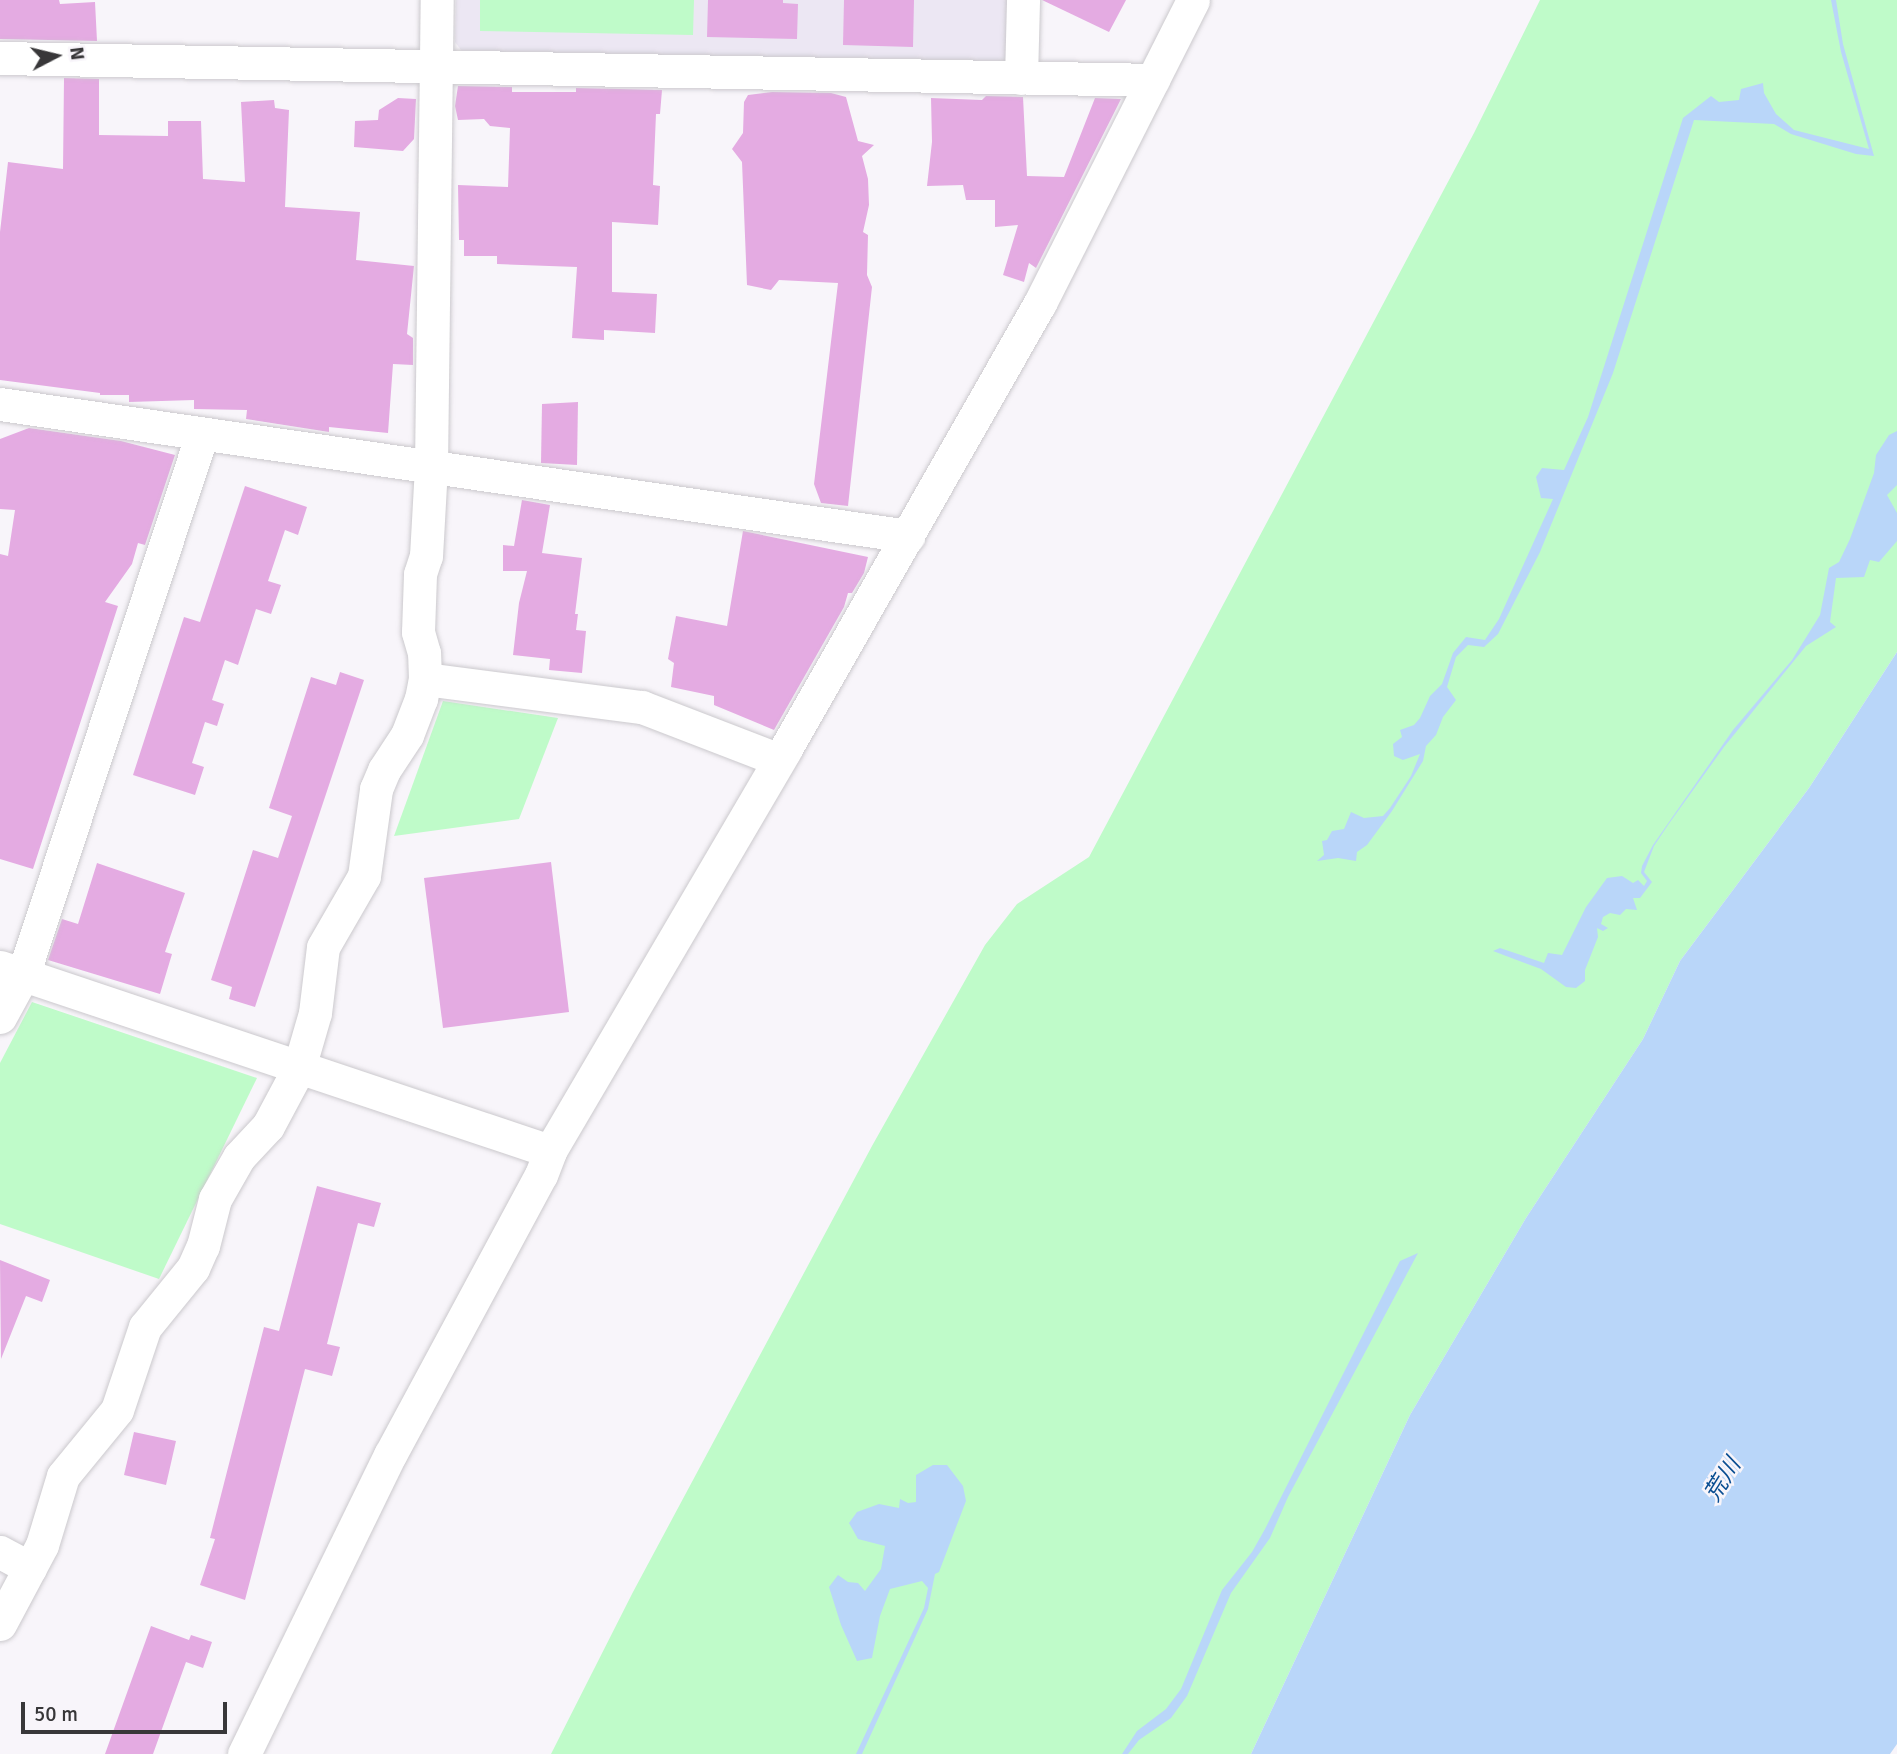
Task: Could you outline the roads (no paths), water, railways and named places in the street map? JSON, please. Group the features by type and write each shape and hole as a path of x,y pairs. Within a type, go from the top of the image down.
{"street":[{"path":"0,1624 42,1545 63,1476 117,1410 135,1348 145,1327 193,1269 203,1246 215,1199 239,1157 268,1126 299,1068 315,1013 323,947 363,876 376,789 415,716 425,679 424,653 418,632 420,574 426,556 431,467 437,0"},
{"path":"1021,78 1023,0"},
{"path":"244,1754 390,1455 541,1175 550,1151 908,536 1040,303 1193,0"},
{"path":"0,58 1153,80"},
{"path":"0,404 908,536"},
{"path":"0,1017 11,971 202,434"},
{"path":"425,679 642,707 777,759"},
{"path":"11,971 550,1151"},
{"path":"0,1552 30,1567"}],"water":[{"path":"1831,0 1836,0 1843,44 1874,156 1856,154 1791,134 1774,124 1694,120 1613,373 1540,552 1498,634 1484,647 1468,645 1456,657 1447,687 1456,700 1443,717 1436,735 1426,746 1423,761 1392,811 1367,845 1357,852 1356,861 1338,858 1317,861 1324,855 1322,841 1327,840 1332,831 1344,829 1351,812 1364,818 1383,816 1390,808 1411,776 1420,754 1403,760 1394,756 1393,744 1402,737 1400,730 1414,725 1420,718 1430,696 1442,684 1453,653 1466,637 1485,640 1499,619 1553,499 1541,498 1536,477 1542,468 1564,470 1588,417 1683,118 1711,96 1719,102 1739,100 1741,89 1763,83 1764,93 1776,114 1794,130 1869,149 1841,52"},
{"path":"1897,431 1897,485 1887,495 1897,513 1897,541 1879,562 1870,560 1864,577 1836,578 1830,622 1836,627 1806,646 1724,747 1668,825 1654,846 1644,872 1652,882 1640,898 1633,898 1637,910 1626,909 1620,915 1610,913 1603,917 1601,924 1608,928 1603,931 1597,928 1598,937 1585,970 1585,981 1576,988 1566,987 1541,969 1493,951 1500,948 1544,963 1548,953 1562,955 1586,907 1607,878 1622,876 1633,883 1638,880 1644,886 1647,881 1641,873 1642,866 1653,845 1733,730 1792,660 1820,615 1829,568 1839,562 1850,539 1874,473 1876,455 1889,435"},
{"name":"荒川","path":"1897,652 1897,1744 1890,1754 1251,1754 1410,1415 1526,1218 1643,1039 1680,961 1809,788"},
{"path":"1418,1253 1288,1497 1270,1538 1231,1593 1187,1696 1171,1718 1139,1740 1128,1754 1122,1754 1137,1731 1166,1709 1181,1689 1222,1590 1252,1552 1265,1529 1400,1261"},
{"path":"933,1465 947,1465 963,1486 966,1501 939,1572 935,1574 928,1609 862,1754 856,1754 924,1608 928,1588 922,1581 890,1589 880,1616 872,1658 857,1661 841,1625 829,1587 838,1575 848,1582 858,1583 865,1591 881,1569 885,1546 858,1539 849,1523 857,1512 879,1504 899,1508 900,1499 908,1503 916,1502 916,1475"}]}
